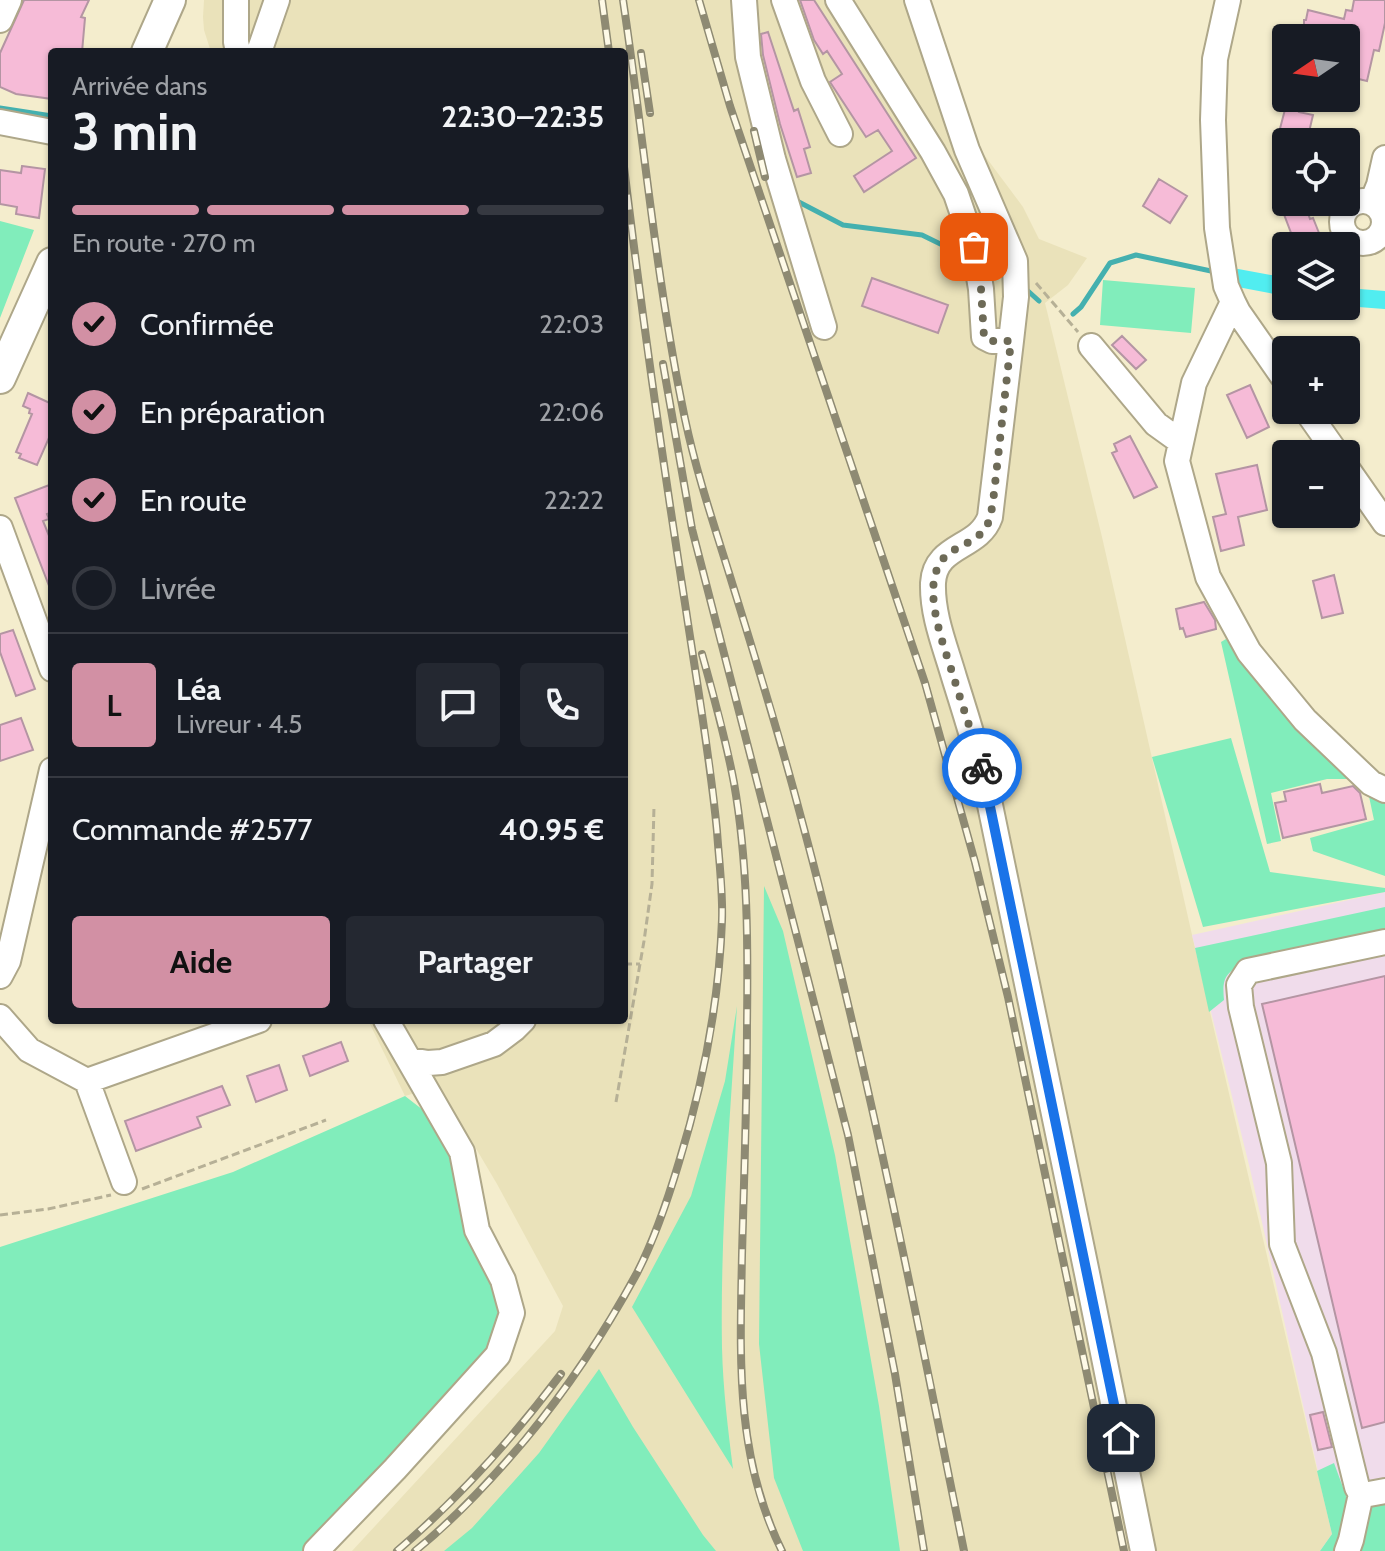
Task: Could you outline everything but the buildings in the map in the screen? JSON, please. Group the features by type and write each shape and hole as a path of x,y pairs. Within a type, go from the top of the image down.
{"main road":[{"path":"149,48 170,0"},
{"path":"0,378 48,272"}],"street":[{"path":"0,20 9,0"},
{"path":"236,0 237,48"},
{"path":"260,48 277,0"},
{"path":"744,0 751,72 781,188 824,327"},
{"path":"784,0 809,70 840,134"},
{"path":"838,0 956,194 974,247 984,337 992,341 1011,341"},
{"path":"917,0 967,150 1011,247 1017,272 990,517 983,532 941,561 934,577 934,602 939,629 982,767 1143,1551"},
{"path":"1228,0 1215,59 1213,120 1217,228 1226,286 1238,312 1272,361"},
{"path":"0,122 48,131"},
{"path":"1372,202 1385,158"},
{"path":"1233,302 1194,383 1177,461 1208,577 1249,652 1305,720 1371,783 1385,790"},
{"path":"1091,346 1156,424 1181,442"},
{"path":"1360,487 1385,523"},
{"path":"0,528 48,658"},
{"path":"0,976 8,961 48,787"},
{"path":"1347,1551 1373,1492 1357,1487 1324,1353 1282,1244 1279,1163 1241,1007 1239,985 1248,971 1385,942"},
{"path":"0,1017 29,1050 87,1081 124,1182"},
{"path":"87,1081 211,1029 238,1024"},
{"path":"316,1551 498,1355 512,1313 503,1280 477,1230 462,1152 388,1024"},
{"path":"410,1060 442,1062 494,1044 519,1024"}],"path":[{"path":"1011,247 1032,272 1038,287 1091,346"},
{"path":"616,1102 652,884 654,806"},
{"path":"628,964 640,964"},
{"path":"0,1215 108,1197 124,1182 130,1188 142,1189 326,1120"}],"shaded area":[{"path":"204,0 928,0 982,152 1023,207 1039,239 1087,258 1068,285 1045,303 1332,1534 1320,1551 352,1551 555,1331 563,1306 497,1184 439,1086 405,1096 370,1024 628,1024 628,48 210,48 203,17"},
{"path":"1385,892 1385,1551 1320,1551 1332,1534 1250,1169 1192,935"}],"green space":[{"path":"0,221 34,230 0,318"},
{"path":"1103,280 1195,288 1191,333 1100,325"},
{"path":"1226,639 1354,779 1327,779 1271,793 1281,841 1267,844 1221,642"},
{"path":"1231,738 1270,872 1385,888 1385,892 1203,927 1152,757"},
{"path":"1367,787 1385,798 1385,876 1313,851 1310,838 1374,820"},
{"path":"764,886 783,931 835,1155 879,1406 900,1551 803,1551 774,1478 759,1344"},
{"path":"1385,907 1385,931 1244,962 1226,977 1224,1000 1209,1012 1195,948"},
{"path":"737,1006 726,1177 722,1305 723,1379 733,1469 632,1307 691,1196 725,1081"},
{"path":"405,1096 441,1124 497,1283 507,1329 361,1501 302,1551 0,1551 0,1247 233,1172"},
{"path":"599,1369 633,1427 716,1551 444,1551 472,1528 539,1453"},
{"path":"1334,1463 1348,1501 1358,1510 1385,1502 1385,1551 1320,1551 1332,1534 1317,1471"}],"waterway":[{"path":"0,108 48,115"},
{"path":"795,200 843,225 922,235 969,258"},
{"path":"1073,314 1110,263 1136,255 1211,271"},
{"path":"1238,278 1272,284"},
{"path":"1028,291 1039,301"},
{"path":"1360,298 1385,300"}],"railway":[{"path":"602,0 608,48"},
{"path":"623,0 658,263 685,419 705,496 783,750 846,994 888,1179 964,1551"},
{"path":"699,0 730,106 925,683 975,862 1008,997 1124,1551"},
{"path":"641,53 650,113"},
{"path":"754,131 765,177"},
{"path":"415,1551 473,1498 541,1420 585,1359 637,1273 661,1218 679,1162 702,1073 713,1012 722,909 714,803 628,198"},
{"path":"663,364 692,529 848,1135 895,1374 924,1551"},
{"path":"702,654 734,783 745,873 746,1082 741,1331 744,1406 756,1479 782,1551"},
{"path":"397,1551 484,1467 561,1374"}],"way so far":[{"path":"974,247 984,337 992,341 1011,341 993,502 983,532 946,555 933,583 939,629 982,768"}],"route":[{"path":"982,768 1121,1438"}]}
